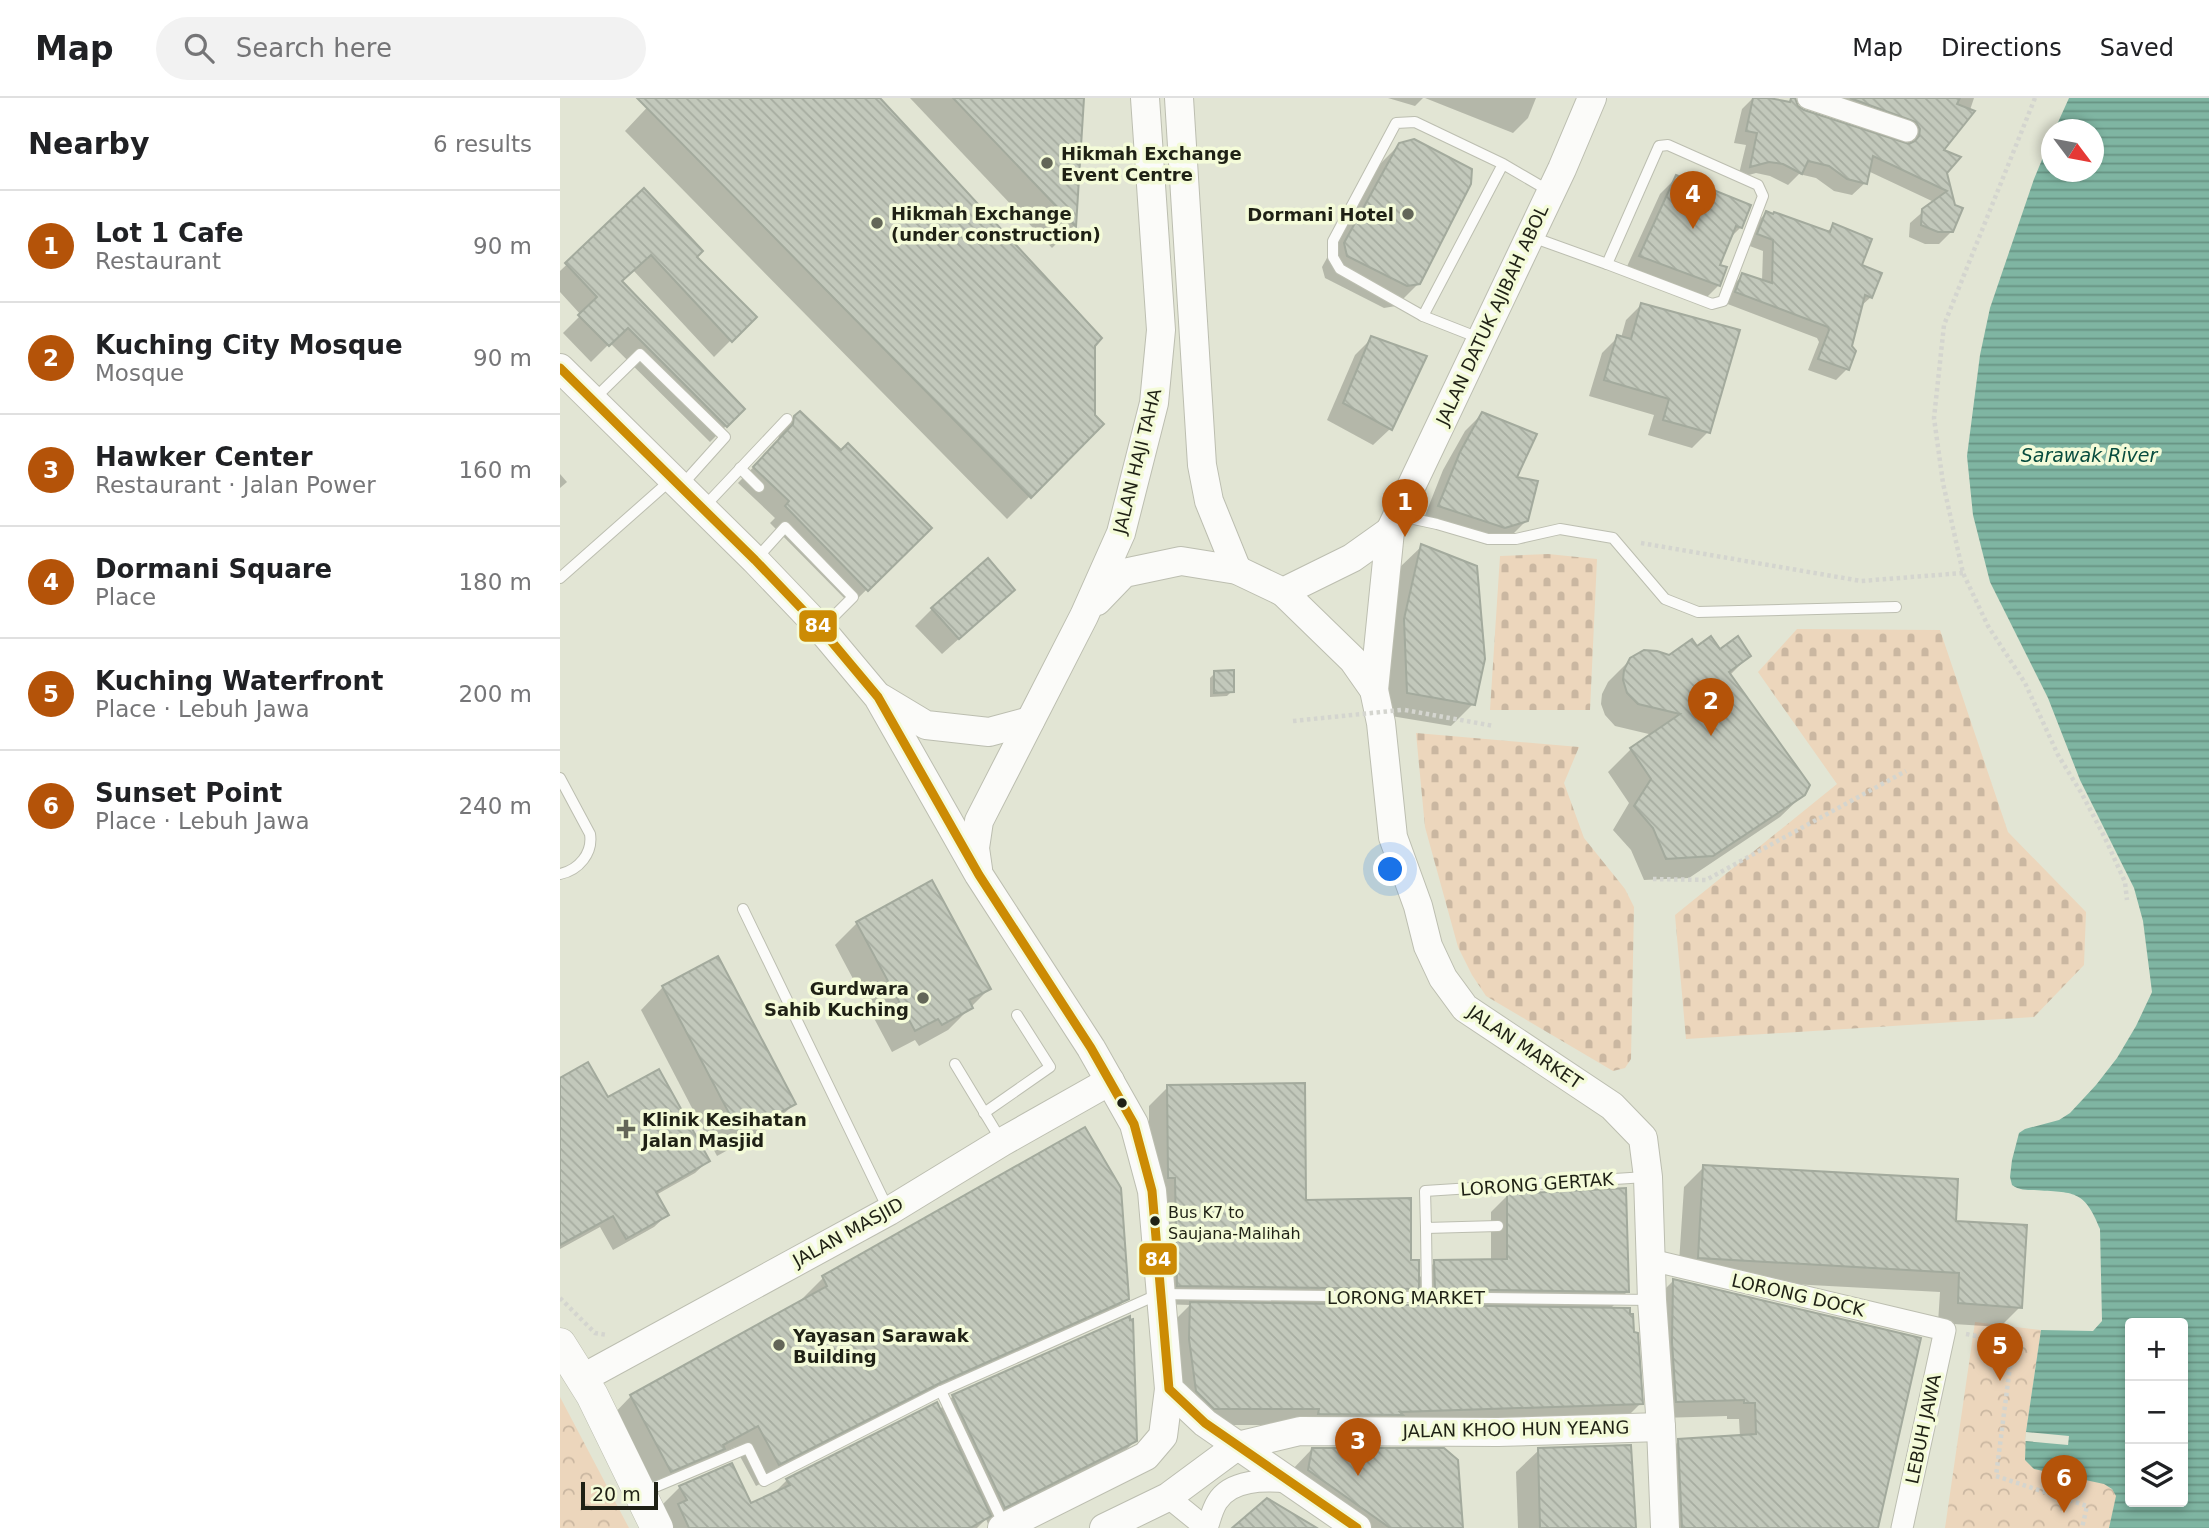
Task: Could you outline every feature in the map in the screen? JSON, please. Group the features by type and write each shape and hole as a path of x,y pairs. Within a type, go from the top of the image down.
{"main road":[{"name":"JALAN HAJI TAHA","path":"979,875 975,848 979,821 1084,616 1121,533 1154,404 1161,330 1145,98"},
{"path":"1179,98 1202,465 1209,501 1237,570"},
{"name":"JALAN DATUK AJIBAH ABOL","path":"1374,690 1394,524 1551,192 1592,98"},
{"path":"560,368 755,560 821,629 878,697 979,875 1091,1048 1133,1124 1152,1191 1169,1389 1163,1436 1146,1456 1003,1527"},
{"name":"JALAN DATUK AJIBAH ABOL","path":"1283,592 1352,558 1394,524"},
{"path":"1084,616 1124,573 1181,561 1237,570 1283,592"},
{"name":"JALAN MARKET","path":"1283,592 1353,660 1374,690 1381,723 1393,837 1418,906 1428,946 1443,978 1465,1009 1612,1106 1643,1138 1648,1177 1665,1528"},
{"path":"878,697 926,725 989,732 1030,721"},
{"name":"JALAN MASJID","path":"583,1378 889,1211 1002,1142 1110,1081"},
{"path":"560,1344 583,1378 657,1528"},
{"path":"1169,1389 1205,1423 1357,1528"},
{"name":"JALAN KHOO HUN YEANG","path":"1104,1528 1168,1497 1237,1446 1300,1431 1498,1432 1661,1427"},
{"path":"1288,1482 1282,1458 1287,1443 1300,1431"}],"street":[{"path":"1808,98 1907,131"},
{"name":"LORONG DOCK","path":"1651,1260 1944,1330"},
{"name":"LEBUH JAWA","path":"1902,1528 1944,1330"},
{"path":"1168,1497 1206,1528 1217,1502 1226,1492 1261,1480 1288,1482"}],"lane":[{"path":"1481,339 1423,316 1340,269 1334,257 1333,241 1339,227 1396,123 1415,122 1503,164 1551,192"},
{"path":"1530,236 1712,304 1723,301 1763,196 1758,185 1668,145 1659,146 1607,264"},
{"path":"1423,316 1503,164"},
{"path":"560,578 677,483 725,437 640,354 593,400"},
{"path":"703,508 786,419"},
{"path":"740,468 759,487"},
{"path":"1394,524 1437,524 1488,539 1516,539 1560,530 1613,538 1665,599 1698,612 1896,607"},
{"path":"755,560 785,527 853,597 821,629"},
{"path":"560,778 590,834 592,844 587,856 571,871 560,874"},
{"path":"743,909 889,1211"},
{"path":"984,1112 1050,1067 1017,1015"},
{"path":"956,1064 1002,1142"},
{"name":"LORONG GERTAK","path":"1426,1228 1425,1191 1648,1177"},
{"path":"1427,1296 1426,1228 1498,1226"},
{"path":"640,1494 748,1448 764,1481 941,1391 1159,1294"},
{"name":"LORONG MARKET","path":"1159,1294 1652,1300"},
{"path":"941,1391 1003,1527"}],"path":[{"path":"2035,98 1944,325 1934,418 1943,482 1963,573 1988,626 2025,683 2058,755 2105,838 2125,881 2127,900"},
{"path":"1613,538 1861,581 1963,573"},
{"path":"1293,721 1401,710 1494,726"},
{"path":"1653,879 1706,880 1906,771"},
{"path":"1944,1330 2013,1343 1996,1476 2087,1506 2082,1528"}],"green space":[{"path":"1548,554 1597,559 1590,710 1490,710 1500,556"},
{"path":"1797,629 1940,630 2008,832 2086,912 2084,965 2034,1017 1686,1039 1675,915 1837,784 1758,672"},
{"path":"1416,733 1579,747 1564,783 1584,838 1625,889 1634,907 1631,1059 1625,1068 1613,1071 1486,996 1472,975 1458,947 1425,827"},
{"path":"1975,1322 2041,1330 2026,1432 2112,1489 2117,1496 2109,1528 1945,1528"},
{"path":"560,1397 629,1528 560,1528"}],"water":[{"name":"Sarawak River","path":"2069,98 2209,98 2209,1528 2109,1528 2116,1496 2112,1489 2104,1484 2034,1469 2025,1460 2026,1432 2041,1330 2093,1331 2102,1321 2100,1229 2089,1206 2076,1196 2017,1188 2012,1185 2012,1160 2019,1133 2059,1120 2070,1113 2117,1058 2152,992 2143,921 2134,888 2080,780 2048,698 1990,582 1973,515 1967,456 1980,355 1990,308 2041,162 2041,182 2104,182 2104,119 2060,119"}],"pier":[{"path":"2026,1432 2069,1436 2068,1445 2025,1441"}],"building":[{"name":"Hikmah Exchange (under construction)","path":"637,98 880,98 1102,338 1095,346 1095,415 1104,424 1031,498"},
{"name":"Hikmah Exchange Event Centre","path":"953,98 1084,98 1076,227"},
{"path":"1753,98 1790,102 1791,98 1795,98 1798,106 1804,110 1909,144 1919,136 1920,129 1916,122 1850,98 1960,98 1957,104 1975,111 1944,150 1961,157 1947,173 1955,205 1963,208 1953,232 1938,232 1921,225 1922,209 1947,191 1873,156 1867,184 1847,179 1829,166 1808,161 1802,174 1783,164 1769,162 1750,167 1757,133 1746,131"},
{"name":"Dormani Hotel","path":"1414,139 1472,169 1471,184 1420,284 1407,286 1347,256 1344,243 1399,143"},
{"path":"1676,175 1751,205 1742,228 1736,226 1720,265 1727,267 1720,286 1639,256"},
{"path":"644,188 703,251 697,257 757,317 732,342 651,255 622,281 745,409 727,427 628,328 609,346 578,315 597,297 565,263"},
{"path":"1766,211 1830,232 1833,223 1872,239 1862,265 1882,273 1872,298 1865,295 1852,346 1856,351 1849,370 1818,359 1828,327 1735,292 1742,273 1772,283 1773,240 1757,234"},
{"path":"1641,303 1740,330 1710,433 1663,420 1669,399 1604,380 1617,335 1631,339"},
{"path":"1371,336 1427,356 1392,430 1343,403"},
{"path":"800,411 841,450 848,443 932,528 868,591 785,506 789,501 753,467 793,424 794,416"},
{"path":"1482,412 1537,434 1517,477 1538,481 1528,521 1505,528 1438,506 1460,452"},
{"path":"1421,544 1477,566 1485,659 1475,705 1407,693 1404,619"},
{"path":"988,558 1015,590 959,639 931,608"},
{"path":"1711,636 1720,649 1738,636 1751,656 1729,672 1810,785 1805,795 1713,856 1666,859 1653,828 1634,806 1651,779 1630,748 1680,714 1638,704 1627,693 1623,680 1624,670 1630,658 1644,650 1669,655 1692,639 1697,646"},
{"path":"1234,670 1234,692 1214,693 1214,671"},
{"path":"932,880 991,989 969,1000 973,1008 942,1025 938,1019 915,1031 856,922"},
{"path":"718,956 796,1104 740,1134 662,986"},
{"name":"Klinik Kesihatan Jalan Masjid","path":"588,1062 608,1097 659,1069 710,1161 656,1192 669,1215 626,1239 613,1216 560,1245 560,1078"},
{"path":"1305,1083 1306,1200 1411,1198 1411,1260 1419,1260 1419,1289 1177,1286 1175,1178 1168,1178 1167,1085"},
{"path":"1085,1127 1121,1188 1129,1299 938,1384 779,1465 758,1426 723,1445 725,1449 671,1472 630,1395 827,1286 822,1276"},
{"path":"1703,1165 1958,1179 1956,1221 2027,1225 2022,1308 1958,1303 1959,1273 1698,1258"},
{"path":"1626,1188 1629,1292 1435,1289 1434,1260 1507,1259 1507,1194"},
{"path":"1673,1279 1921,1338 1878,1528 1682,1528 1678,1439 1756,1434 1755,1403 1744,1403 1744,1400 1676,1402 1672,1342"},
{"path":"1190,1302 1630,1308 1634,1332 1638,1333 1643,1404 1400,1412 1403,1415 1318,1414 1319,1409 1214,1409 1196,1391 1189,1339"},
{"path":"1130,1316 1130,1320 1133,1319 1137,1441 1005,1508 952,1395"},
{"path":"937,1402 991,1516 970,1528 689,1528 678,1504 687,1500 679,1486 732,1463 751,1503 790,1485 786,1479"},
{"path":"1631,1445 1636,1528 1540,1528 1538,1448"},
{"path":"1312,1448 1444,1448 1458,1460 1463,1528 1390,1528 1308,1470"},
{"path":"1267,1498 1317,1528 1232,1528"}],"transit line":[{"name":"84","path":"560,368 755,560 821,629 878,697 979,875 1091,1048 1134,1124 1152,1191 1169,1389 1205,1423 1357,1528"}],"place":[{"name":"Hikmah Exchange Event Centre","path":"1047,163"},
{"name":"Dormani Hotel","path":"1408,214"},
{"name":"Hikmah Exchange (under construction)","path":"877,223"},
{"name":"Dormani Square","path":"1693,229"},
{"name":"Lot 1 Cafe","path":"1405,537"},
{"name":"Kuching City Mosque","path":"1711,736"},
{"name":"Gurdwara Sahib Kuching","path":"923,998"},
{"name":"Klinik Kesihatan Jalan Masjid","path":"626,1129"},
{"name":"Bus K7 to Saujana-Malihah","path":"1155,1221"},
{"name":"Yayasan Sarawak Building","path":"779,1345"},
{"name":"Kuching Waterfront","path":"2000,1381"},
{"name":"Hawker Center","path":"1358,1476"},
{"name":"Sunset Point","path":"2064,1513"}]}
